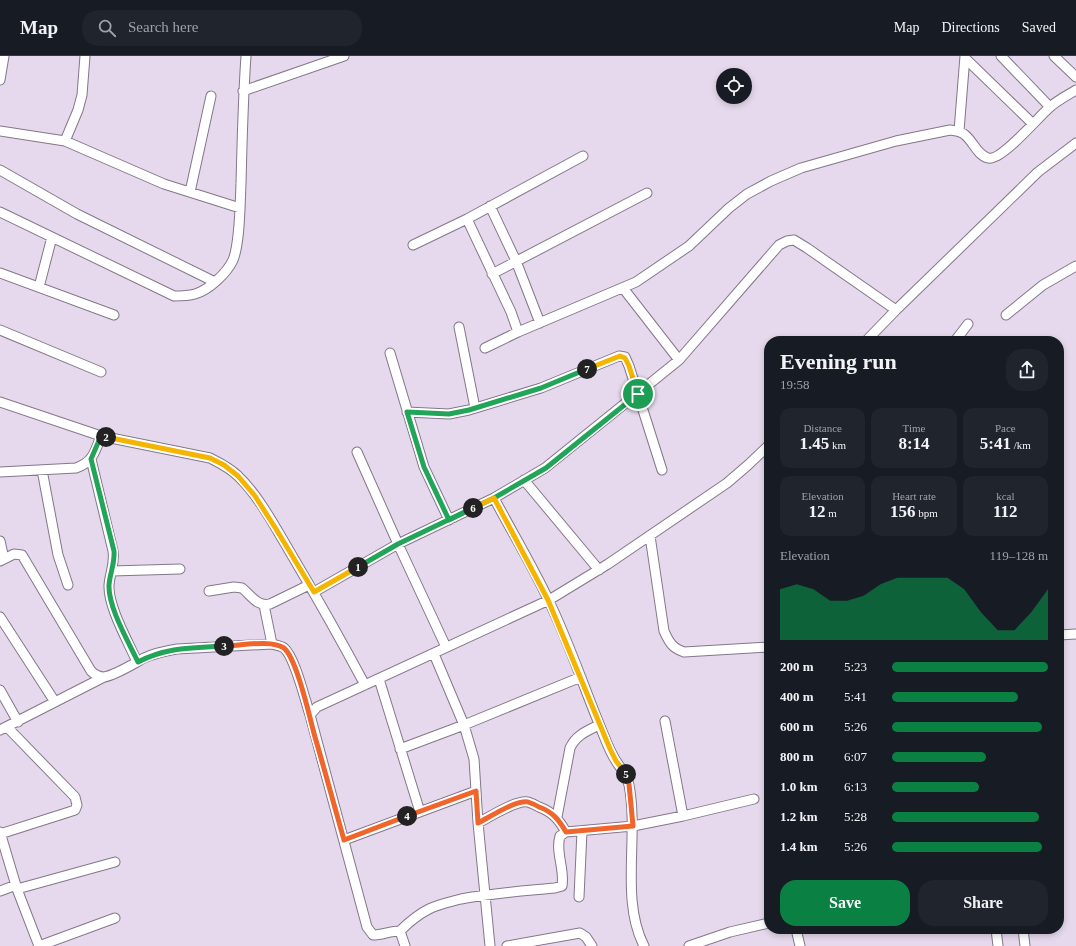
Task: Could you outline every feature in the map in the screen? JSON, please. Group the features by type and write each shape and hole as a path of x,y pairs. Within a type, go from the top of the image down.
{"street":[{"path":"0,80 4,56"},
{"path":"66,141 81,100 86,56"},
{"path":"0,212 174,296 197,294 215,282 226,271 233,260 236,246 240,208 243,91 246,56"},
{"path":"243,91 344,56"},
{"path":"1001,56 1050,107"},
{"path":"1054,56 1076,77"},
{"path":"965,57 1033,124"},
{"path":"959,131 965,57"},
{"path":"485,348 518,332 623,288 642,278 689,246 729,208 747,194 771,181 801,168 896,141 950,130 959,131 965,135 981,154 988,158 993,158 1000,155 1050,107 1076,90"},
{"path":"190,192 211,96"},
{"path":"0,131 66,141 164,184 240,208"},
{"path":"871,336 1038,172 1076,143"},
{"path":"413,245 467,219 583,156"},
{"path":"0,170 78,214 215,282"},
{"path":"492,274 647,193"},
{"path":"490,206 516,261 540,323"},
{"path":"467,219 511,312 518,332"},
{"path":"38,287 52,237"},
{"path":"209,591 234,587 242,588 257,603 264,605 270,604 311,589 398,544 494,498 546,468 679,360 779,245 787,241 794,240 896,310"},
{"path":"1006,315 1043,285 1076,266"},
{"path":"0,273 114,315"},
{"path":"623,288 679,360"},
{"path":"959,336 968,324"},
{"path":"459,327 475,408"},
{"path":"0,330 100,372"},
{"path":"390,353 424,467 449,520"},
{"path":"407,412 449,414 475,408 541,388 620,356 625,358 629,366 662,470"},
{"path":"0,402 101,436 210,458 224,465 238,476 255,496 311,589 365,685"},
{"path":"0,472 76,468 84,465 91,459 101,436"},
{"path":"310,715 317,707 548,600 599,570 727,483 748,466 764,450"},
{"path":"357,452 446,648"},
{"path":"91,459 114,551 114,560 109,585 110,598 138,662"},
{"path":"42,470 58,555 68,585"},
{"path":"524,480 599,570"},
{"path":"494,498 548,600 581,677 599,725 616,761 625,773 629,784 633,826 632,904 634,920 638,934 644,946"},
{"path":"650,536 664,631 669,643 676,649 684,652 764,647"},
{"path":"0,541 2,560 14,554 22,555 91,671 96,676 104,677"},
{"path":"112,571 180,569"},
{"path":"264,605 272,644"},
{"path":"0,617 55,702"},
{"path":"1064,635 1076,634"},
{"path":"115,918 39,946 16,887 0,833 75,810 77,805 75,797 4,729 104,677 161,652 177,649 272,644 284,648 291,658 310,715 367,927 373,935 400,931 410,921 430,908 443,903 486,894 555,888 562,886 563,878 558,843 560,836 566,832 633,826 754,799"},
{"path":"434,654 464,725 474,759 478,823 490,946"},
{"path":"400,749 464,725 581,677"},
{"path":"379,679 420,812"},
{"path":"0,690 18,722"},
{"path":"665,721 683,816"},
{"path":"556,817 570,748 573,740 579,735 599,725"},
{"path":"344,840 476,791"},
{"path":"478,823 510,806 527,802 549,810 556,817 566,832"},
{"path":"580,897 582,831"},
{"path":"0,891 114,862"},
{"path":"689,946 730,932 764,924"},
{"path":"400,931 405,946"},
{"path":"507,946 552,942 580,933 586,937 592,946"},
{"path":"797,934 800,946"},
{"path":"997,934 998,946"},
{"path":"1024,934 1025,946"}],"route":[{"path":"638,394 546,468 494,498 398,544 314,592 255,496 238,476 224,465 210,458 101,436 91,459 114,551 114,560 109,585 110,598 138,662 146,657 177,649 272,644 284,648 291,658 296,670 310,715 312,727 344,840 476,791 478,823 510,806 527,802 549,810 556,817 566,832 633,826 629,784 625,773 616,761 599,725 581,677 548,600 494,498 449,520 424,467 407,412 437,414 459,413 541,388 620,356 625,358 629,366 638,394"}]}
